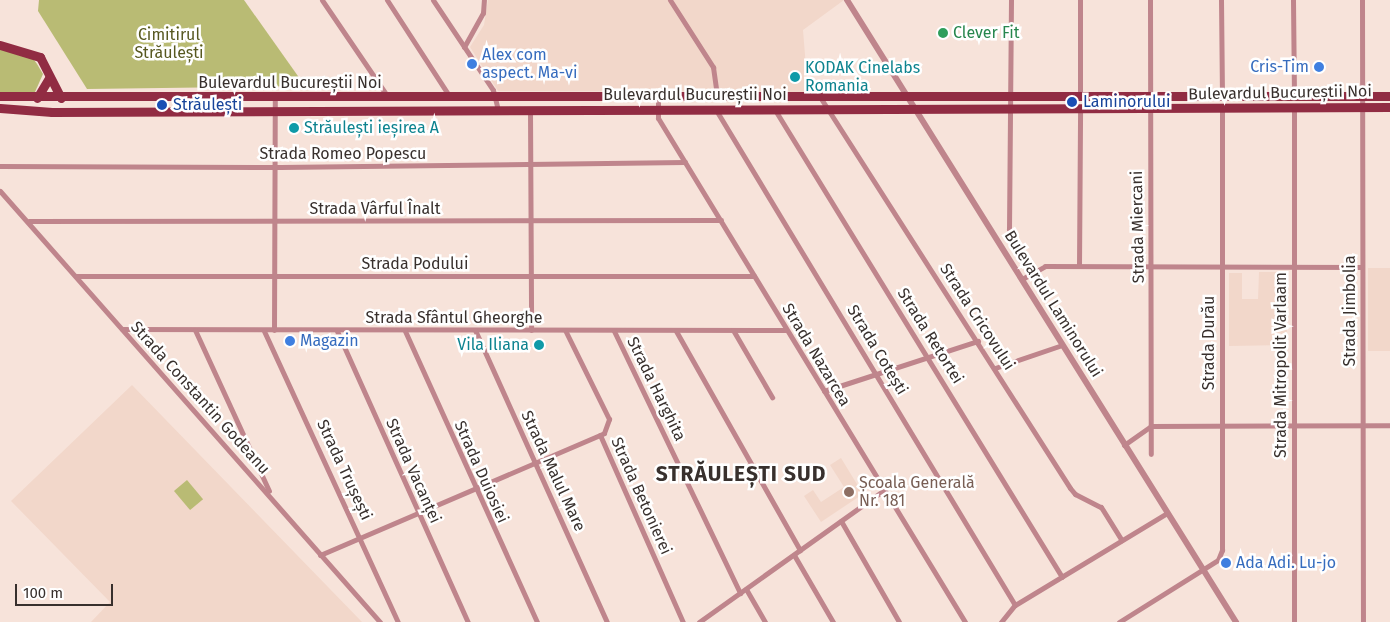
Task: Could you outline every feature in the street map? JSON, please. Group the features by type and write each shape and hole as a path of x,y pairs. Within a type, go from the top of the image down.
{"main road":[{"path":"0,45 40,57 49,78 61,98"},
{"path":"37,98 49,78"},
{"name":"Bulevardul Bucureștii Noi","path":"0,96 37,98 717,98 1012,95 1390,96"},
{"name":"Bulevardul Bucureștii Noi","path":"0,108 52,112 275,112 775,110 827,108 1150,110 1390,107"}],"street":[{"path":"322,0 389,98"},
{"path":"387,0 450,97"},
{"path":"433,0 496,98 498,110"},
{"path":"464,47 483,12 484,0"},
{"path":"670,0 713,67 717,98"},
{"name":"Bulevardul Laminorului","path":"848,0 1236,622"},
{"path":"1010,0 1012,110"},
{"path":"1080,0 1080,95"},
{"name":"Strada Miercani","path":"1150,0 1151,454"},
{"path":"1221,0 1222,96"},
{"path":"1293,0 1294,96"},
{"name":"Strada Jimbolia","path":"1362,0 1363,622"},
{"path":"892,96 898,82"},
{"name":"Strada Cricovului","path":"820,97 978,341 1070,488 1075,494 1101,507 1122,540"},
{"path":"274,330 275,98"},
{"name":"Strada Nazarcea","path":"658,98 658,118 722,220 786,330 965,622"},
{"name":"Strada Durău","path":"1119,622 1218,560 1222,550 1222,108"},
{"name":"Strada Mitropolit Varlaam","path":"1294,108 1292,425 1294,622"},
{"path":"530,110 531,330"},
{"name":"Strada Cotești","path":"716,110 877,374 1015,606"},
{"name":"Strada Retortei","path":"775,110 929,357 1062,577"},
{"name":"Bulevardul Laminorului","path":"1012,110 1009,230 1033,270"},
{"path":"1079,266 1080,110"},
{"name":"Strada Romeo Popescu","path":"0,166 274,168 685,162"},
{"name":"Strada Constantin Godeanu","path":"0,191 29,221 380,622"},
{"name":"Strada Vârful Înalt","path":"29,221 722,220"},
{"path":"1022,280 1033,270 1045,266 1362,267"},
{"name":"Strada Podului","path":"76,276 754,276"},
{"name":"Strada Sfântul Gheorghe","path":"122,329 264,331 786,330"},
{"path":"195,330 272,498"},
{"name":"Strada Malul Mare","path":"475,330 608,622"},
{"name":"Strada Betonierei","path":"565,330 609,420 608,428 600,435 683,622"},
{"path":"676,330 800,550"},
{"path":"733,330 772,398"},
{"name":"Strada Trușești","path":"264,331 361,536 398,622"},
{"name":"Strada Vacanței","path":"337,331 468,622"},
{"name":"Strada Duiosiei","path":"405,331 474,488 537,622"},
{"name":"Strada Harghita","path":"614,331 740,593"},
{"path":"824,391 978,341"},
{"path":"995,368 1062,345"},
{"path":"1124,445 1151,426 1390,425"},
{"path":"320,555 600,435"},
{"path":"700,622 884,490"},
{"path":"1001,622 1015,606 1167,512"},
{"path":"841,520 899,622"},
{"path":"794,554 833,622"},
{"path":"746,589 765,622"}],"shaded area":[{"path":"488,0 844,0 803,30 808,92 498,91 470,47 484,25"},
{"path":"1368,268 1390,268 1390,351 1368,351"},
{"path":"1259,272 1287,272 1287,345 1229,346 1229,273 1242,273 1242,299 1258,299"},
{"path":"132,385 362,622 91,622 110,602 11,501"},
{"name":"Școala Generală Nr. 181","path":"841,458 863,494 821,522 804,496 813,490 821,502 844,487 830,465"}],"green space":[{"name":"Cimitirul Străulești","path":"39,0 244,0 305,86 87,89 38,11"},
{"path":"0,47 32,57 43,74 35,92 0,93"},
{"path":"187,480 203,499 190,510 174,491"}],"place":[{"name":"Clever Fit","path":"943,33"},
{"name":"Alex com aspect. Ma-vi","path":"472,64"},
{"name":"Cris-Tim","path":"1319,67"},
{"name":"KODAK Cinelabs Romania","path":"795,77"},
{"name":"Laminorului","path":"1072,102"},
{"name":"Străulești","path":"162,105"},
{"name":"Străulești ieșirea A","path":"294,128"},
{"name":"Magazin","path":"290,341"},
{"name":"Vila Iliana","path":"539,345"},
{"name":"Școala Generală Nr. 181","path":"849,492"},
{"name":"Ada Adi. Lu-jo","path":"1226,563"}],"district":[{"name":"STRĂULEȘTI SUD","path":"741,474"}]}
